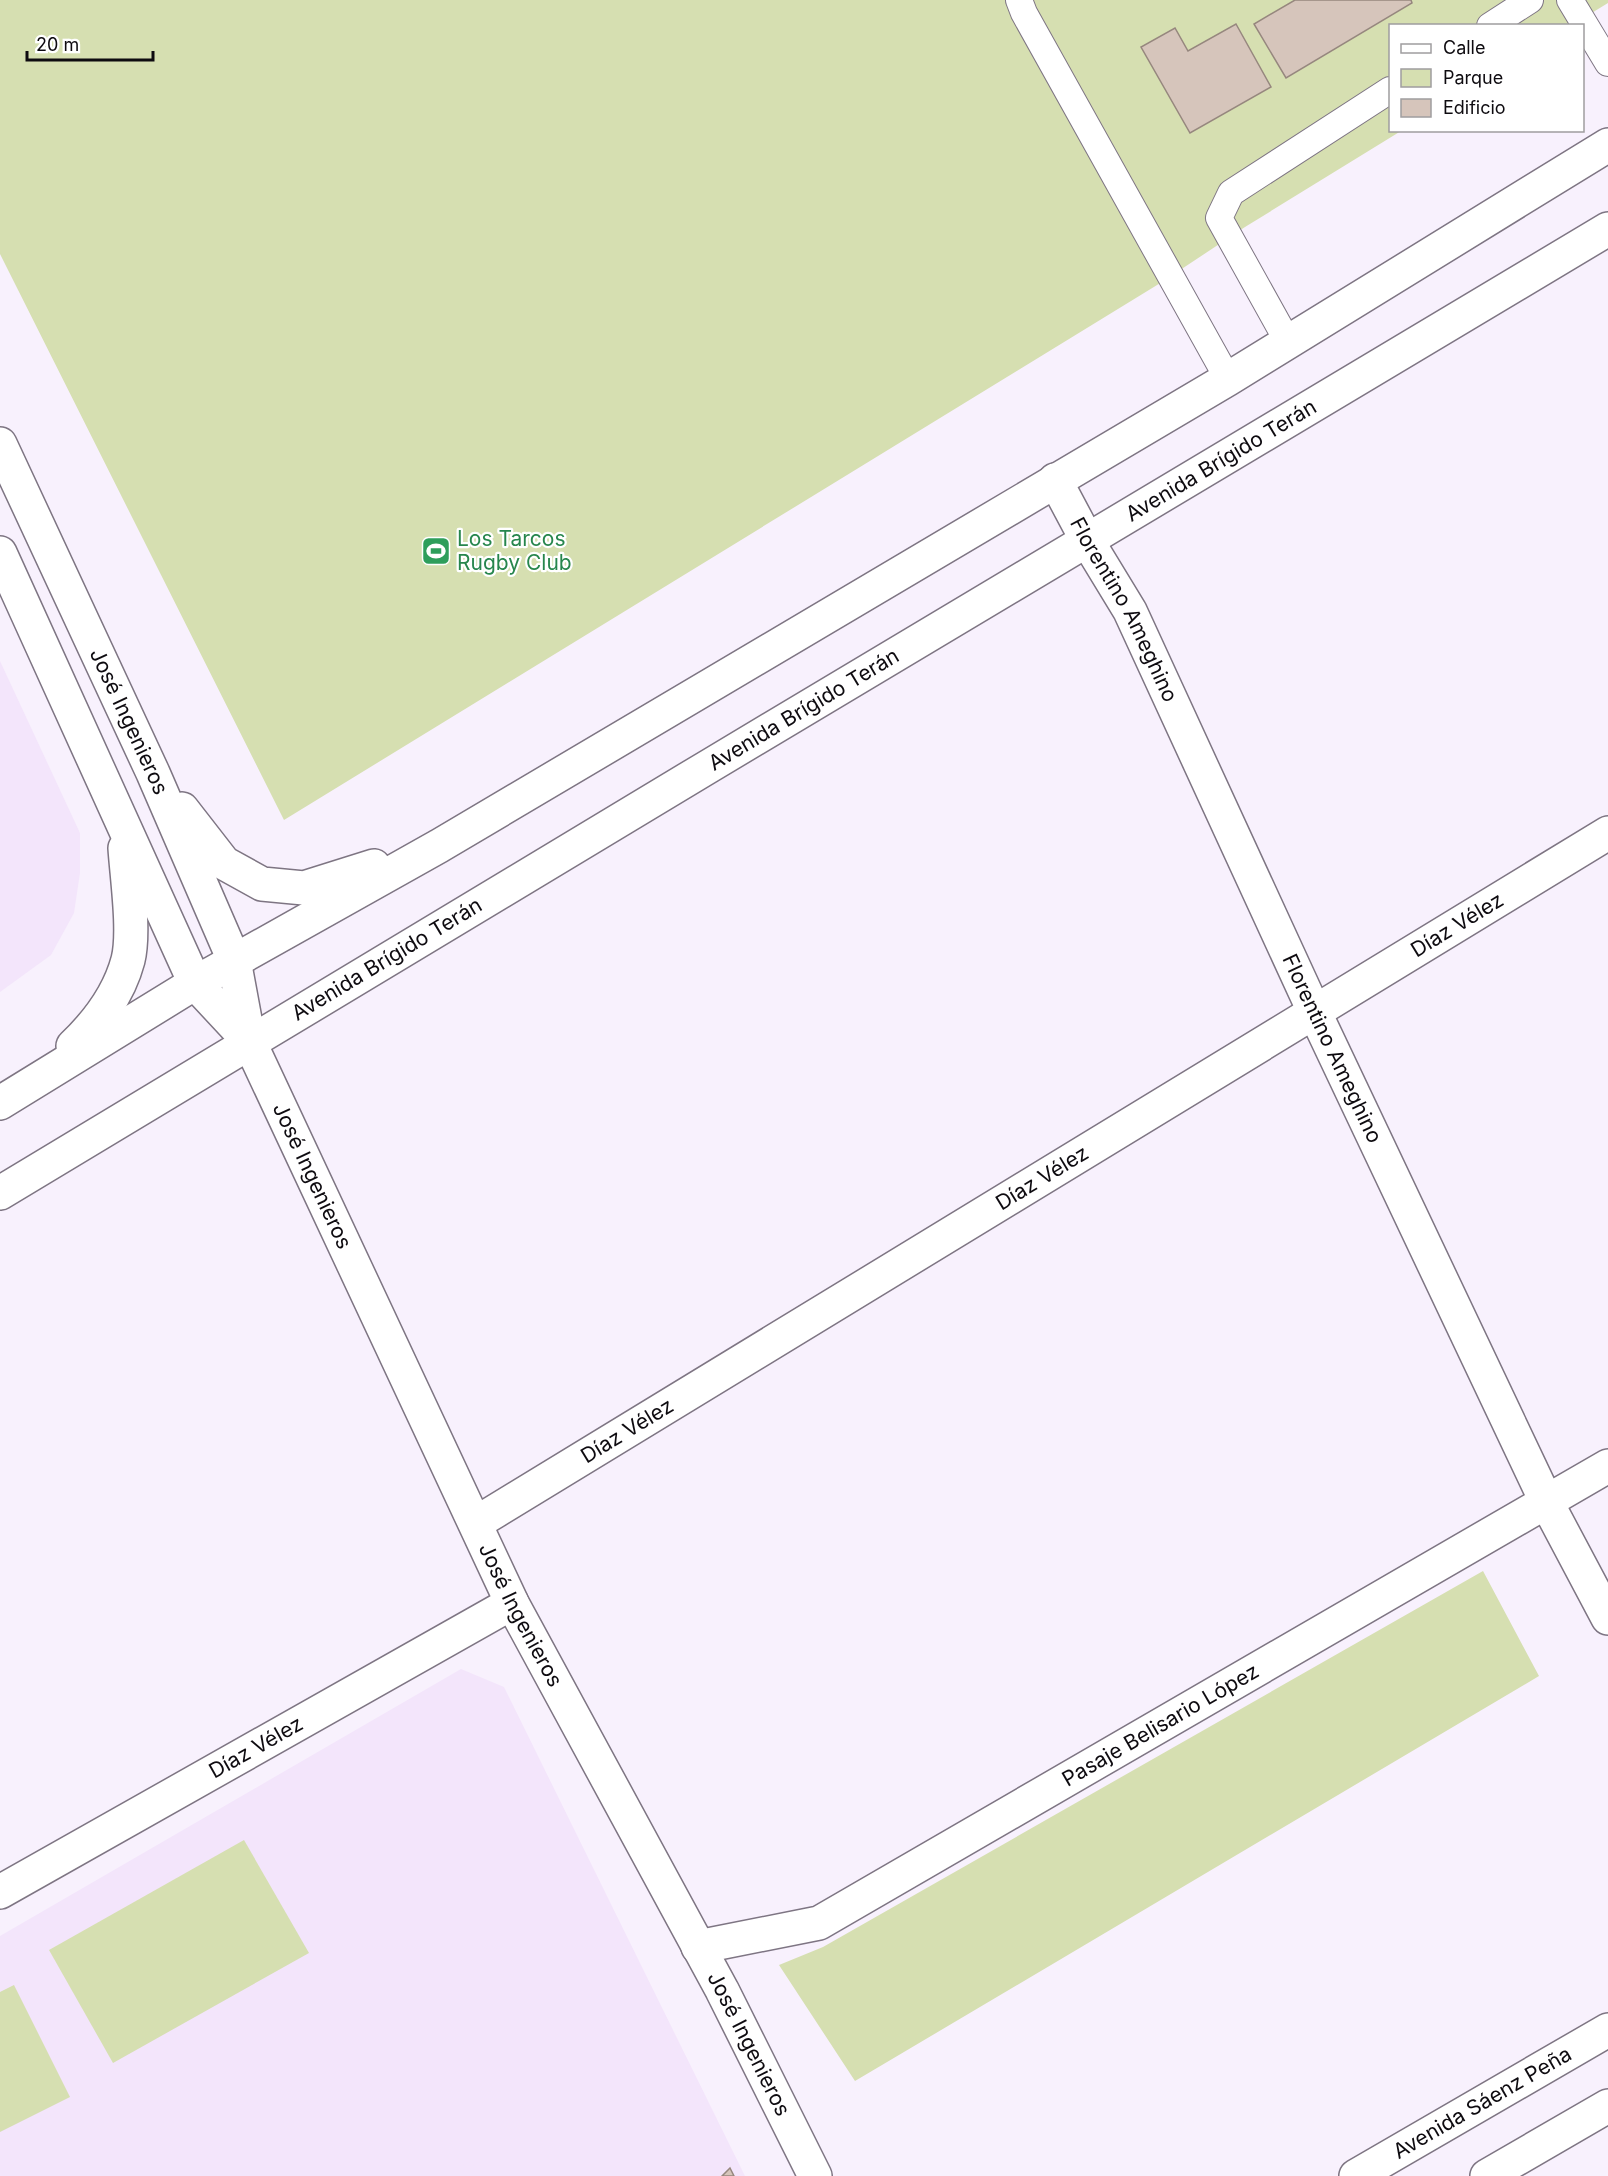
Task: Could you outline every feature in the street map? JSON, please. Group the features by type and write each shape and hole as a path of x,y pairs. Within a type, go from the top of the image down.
{"main road":[{"path":"0,1103 234,960 439,846 1228,379 1608,144"},
{"name":"Avenida Brígido Terán","path":"0,1193 249,1041 1088,542 1608,229"},
{"name":"José Ingenieros","path":"0,444 153,773 234,960 249,1041 512,1603 722,1990 815,2176"},
{"name":"Florentino Ameghino","path":"1055,480 1088,542 1130,611 1314,1011 1547,1503 1608,1618"},
{"name":"José Ingenieros","path":"0,553 195,983 249,1041"},
{"path":"153,773 224,863 262,884 304,888 439,846"},
{"path":"38,1080 90,1030 114,996 128,959 130,920 123,825"},
{"name":"Díaz Vélez","path":"476,1523 1608,833"},
{"name":"Pasaje Belisario López","path":"698,1947 819,1923 1608,1466"},
{"name":"Díaz Vélez","path":"0,1892 512,1603"},
{"name":"Avenida Sáenz Peña","path":"1356,2176 1608,2030"},
{"path":"1487,2176 1608,2106"}],"lane":[{"path":"1019,0 1024,13 1228,379"},
{"path":"1493,24 1530,0"},
{"path":"1570,0 1608,63"},
{"path":"1288,342 1219,218 1231,193 1389,91"}],"shaded area":[{"path":"0,661 80,833 80,873 74,913 51,955 0,992"},
{"path":"461,1669 504,1687 745,2176 0,2176 0,1936"}],"green space":[{"name":"Los Tarcos Rugby Club","path":"0,0 1608,0 1608,3 1574,24 1389,24 1389,132 1399,132 1245,227 1162,282 284,820 0,254"},
{"path":"1483,1571 1539,1676 855,2081 779,1965 823,1947"},
{"path":"244,1840 309,1953 113,2063 49,1950"},
{"path":"14,1985 70,2097 0,2132 0,1992"}],"building":[{"path":"1295,0 1411,0 1412,3 1286,78 1254,24"},
{"path":"1236,24 1271,87 1190,133 1141,47 1175,28 1188,51"},
{"path":"730,2168 734,2176 722,2176"}],"place":[{"name":"Los Tarcos Rugby Club","path":"436,551"}]}
